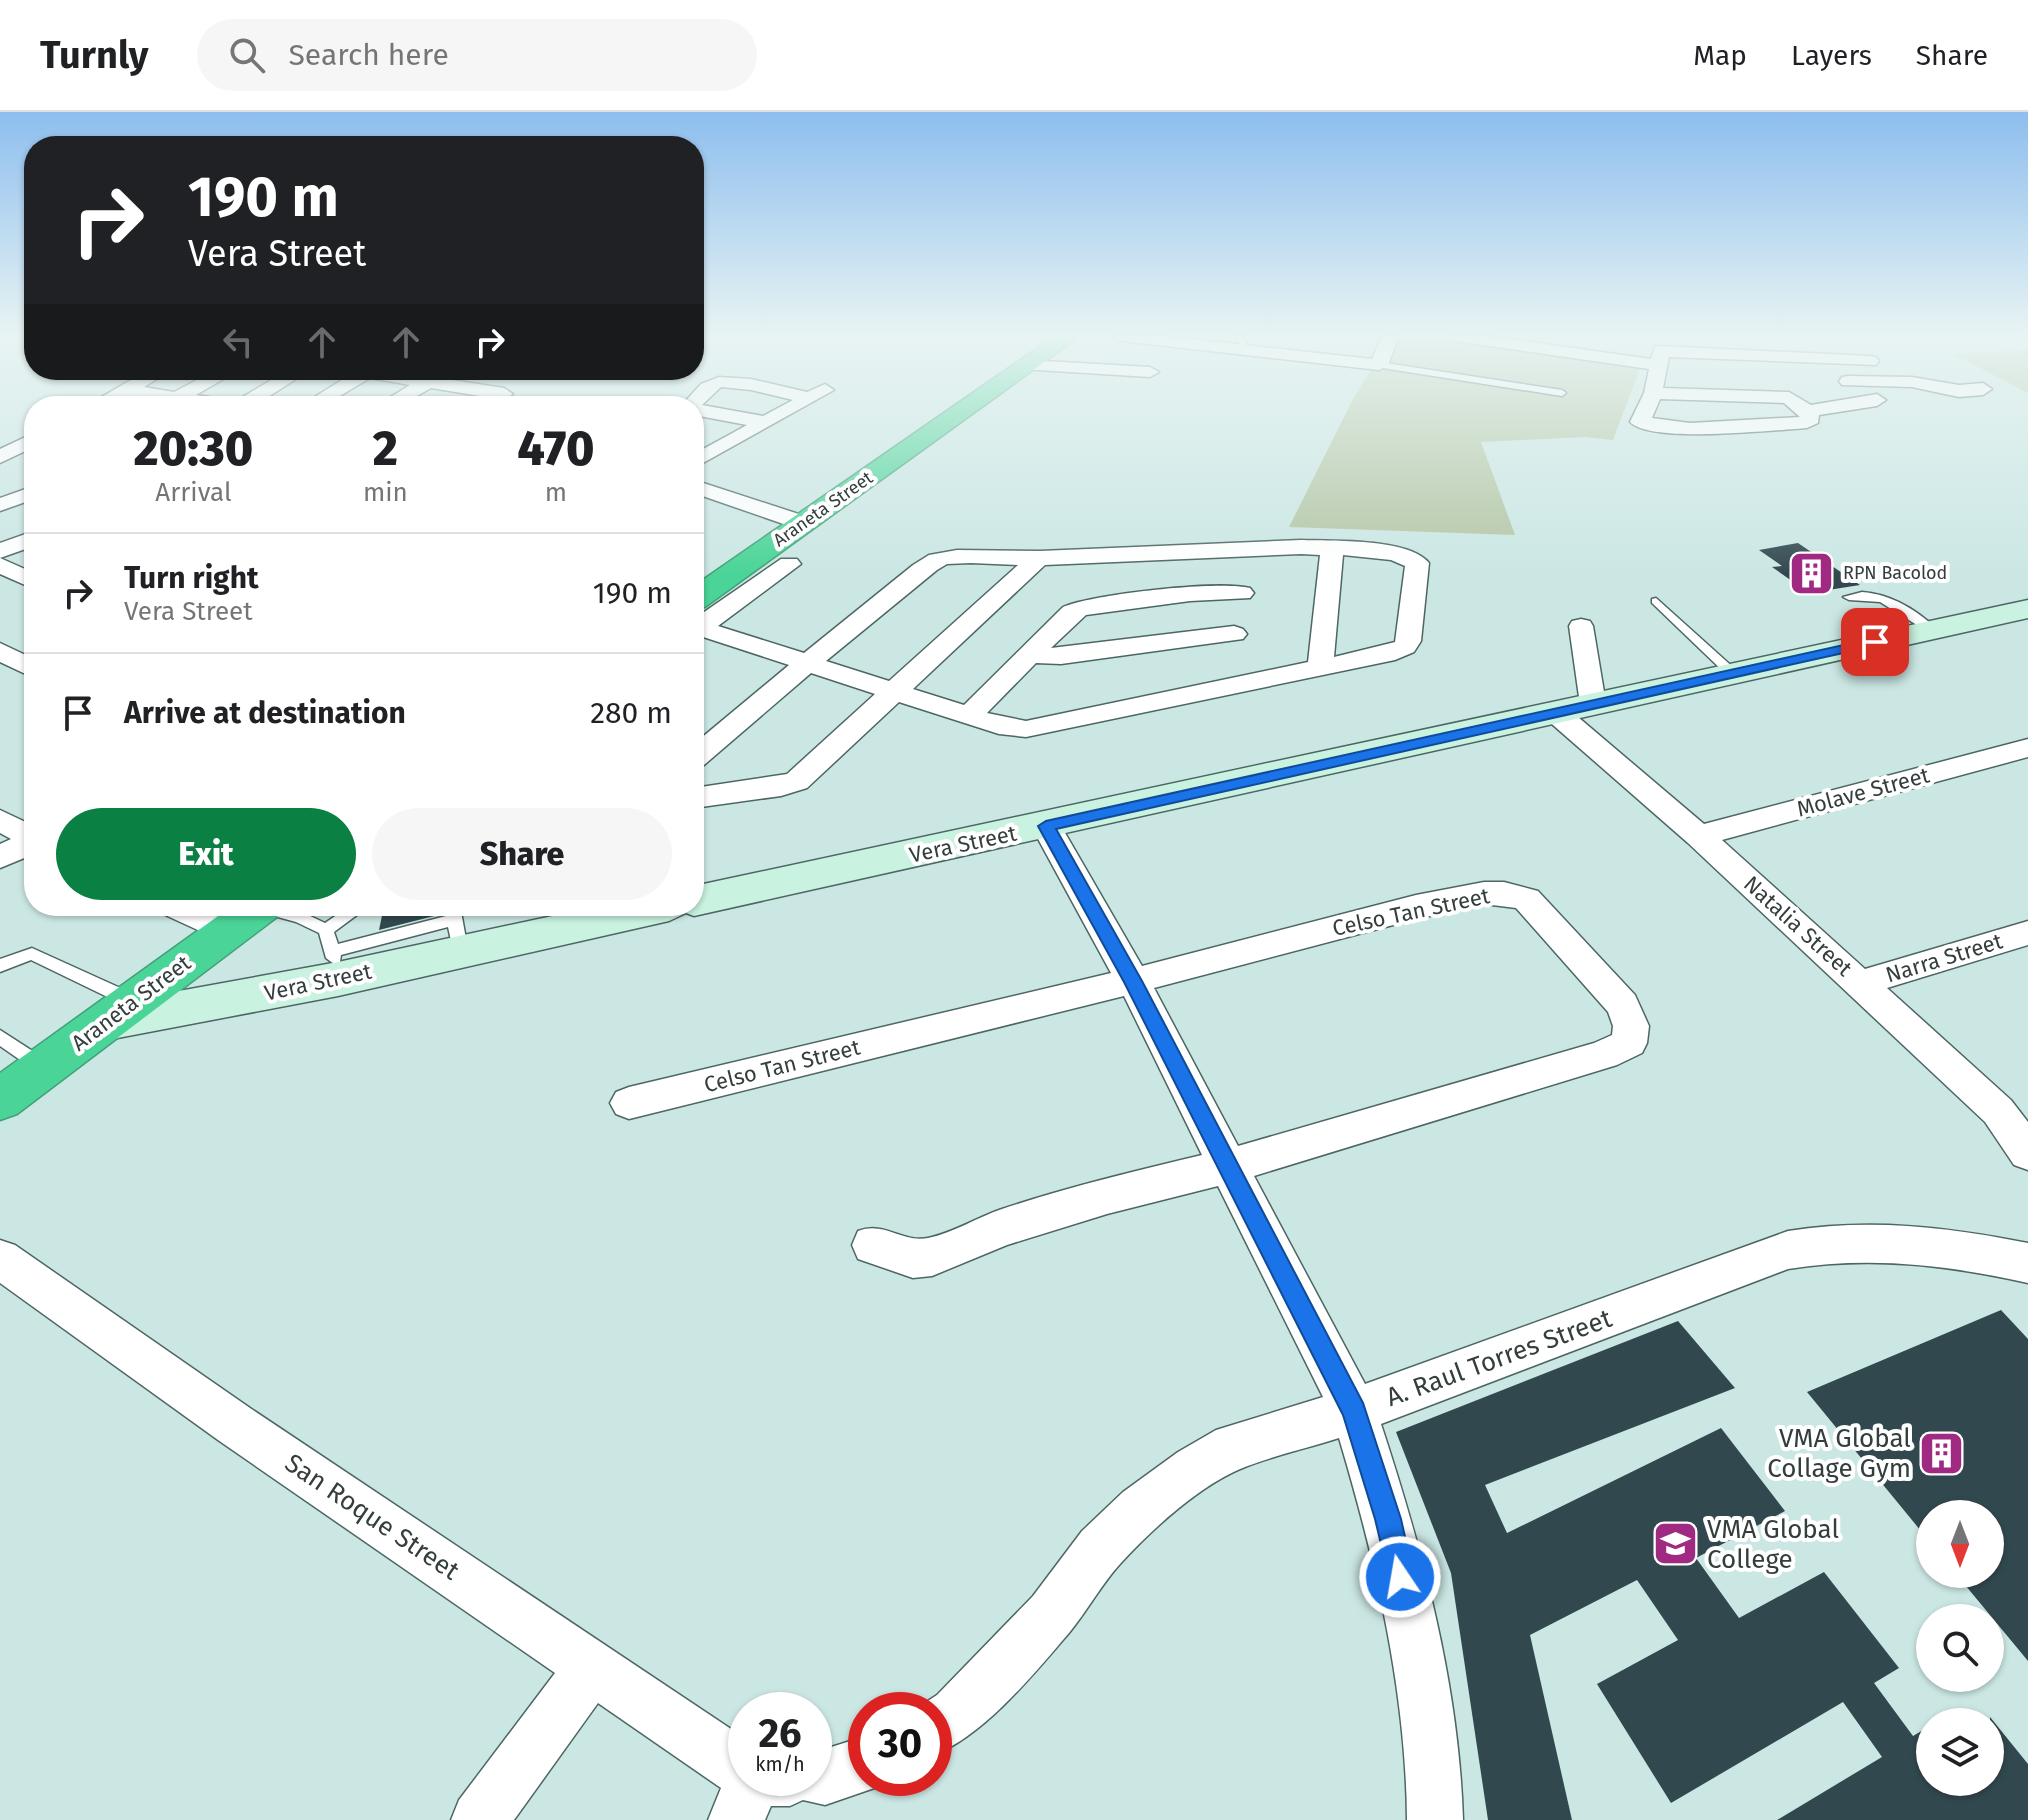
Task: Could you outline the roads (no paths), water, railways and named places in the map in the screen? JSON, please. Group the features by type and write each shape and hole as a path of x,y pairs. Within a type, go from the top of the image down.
{"highway":[{"name":"Araneta Street","path":"704,593 955,416"},
{"name":"Araneta Street","path":"0,1100 249,916"}],"street":[{"path":"732,416 764,422"},
{"path":"704,456 776,416"},
{"path":"1643,416 1640,422 1680,428 1807,422 1811,419 1810,416"},
{"path":"0,457 24,444"},
{"path":"704,489 803,523"},
{"path":"0,505 24,496"},
{"path":"0,551 24,542"},
{"path":"704,628 808,661 969,716 1009,728 1026,729 1320,668 1405,647 1417,563 1412,556 1400,554 1255,548 1179,548 1039,558 948,558 936,561 808,661 704,750"},
{"path":"1226,687 1242,593 1255,548"},
{"path":"1320,668 1332,549"},
{"path":"704,797 789,785 896,692 1039,558"},
{"path":"704,621 789,564"},
{"path":"0,565 24,577"},
{"path":"969,716 1033,655 1072,612 1081,608 1190,594 1242,593"},
{"name":"Vera Street","path":"704,899 2028,609"},
{"path":"1581,626 1593,704"},
{"path":"1033,655 1061,656 1234,634"},
{"name":"Natalia Street","path":"1555,712 1699,836 1861,983 1998,1111 2028,1153"},
{"name":"Molave Street","path":"1699,836 2028,748"},
{"path":"0,820 24,834"},
{"path":"1046,826 1133,981 1354,1411 1388,1519 1419,1662 1434,1770 1435,1820"},
{"path":"0,857 24,845"},
{"name":"Celso Tan Street","path":"629,1103 1133,981 1416,907 1484,893 1504,893 1527,899 1623,1005 1631,1026 1629,1043 1604,1055 1229,1166 1107,1196 1001,1228 932,1257 913,1259 873,1245"},
{"name":"Vera Street","path":"120,1012 336,965 456,925 557,916"},
{"name":"Narra Street","path":"1861,983 2028,933"},
{"name":"A. Raul Torres Street","path":"952,1717 1051,1614 1100,1549 1140,1509 1195,1469 1233,1447 1354,1411 1788,1250 1822,1243 1875,1240 1960,1248 2028,1263"},
{"name":"San Roque Street","path":"0,1259 234,1424 728,1760"},
{"path":"479,1820 592,1667"},
{"path":"736,1820 747,1796"}],"lane":[{"path":"1849,597 1872,593 1932,630"},
{"path":"1656,601 1731,672"},
{"path":"267,916 301,918 326,930 336,965"},
{"path":"326,930 346,916"},
{"path":"0,966 32,954 120,1012"},
{"path":"0,1037 44,1067"}],"place":[{"name":"RPN Bacolod","path":"1812,573"},
{"name":"VMA Global Collage Gym","path":"1942,1453"},
{"name":"VMA Global College","path":"1676,1544"}]}
